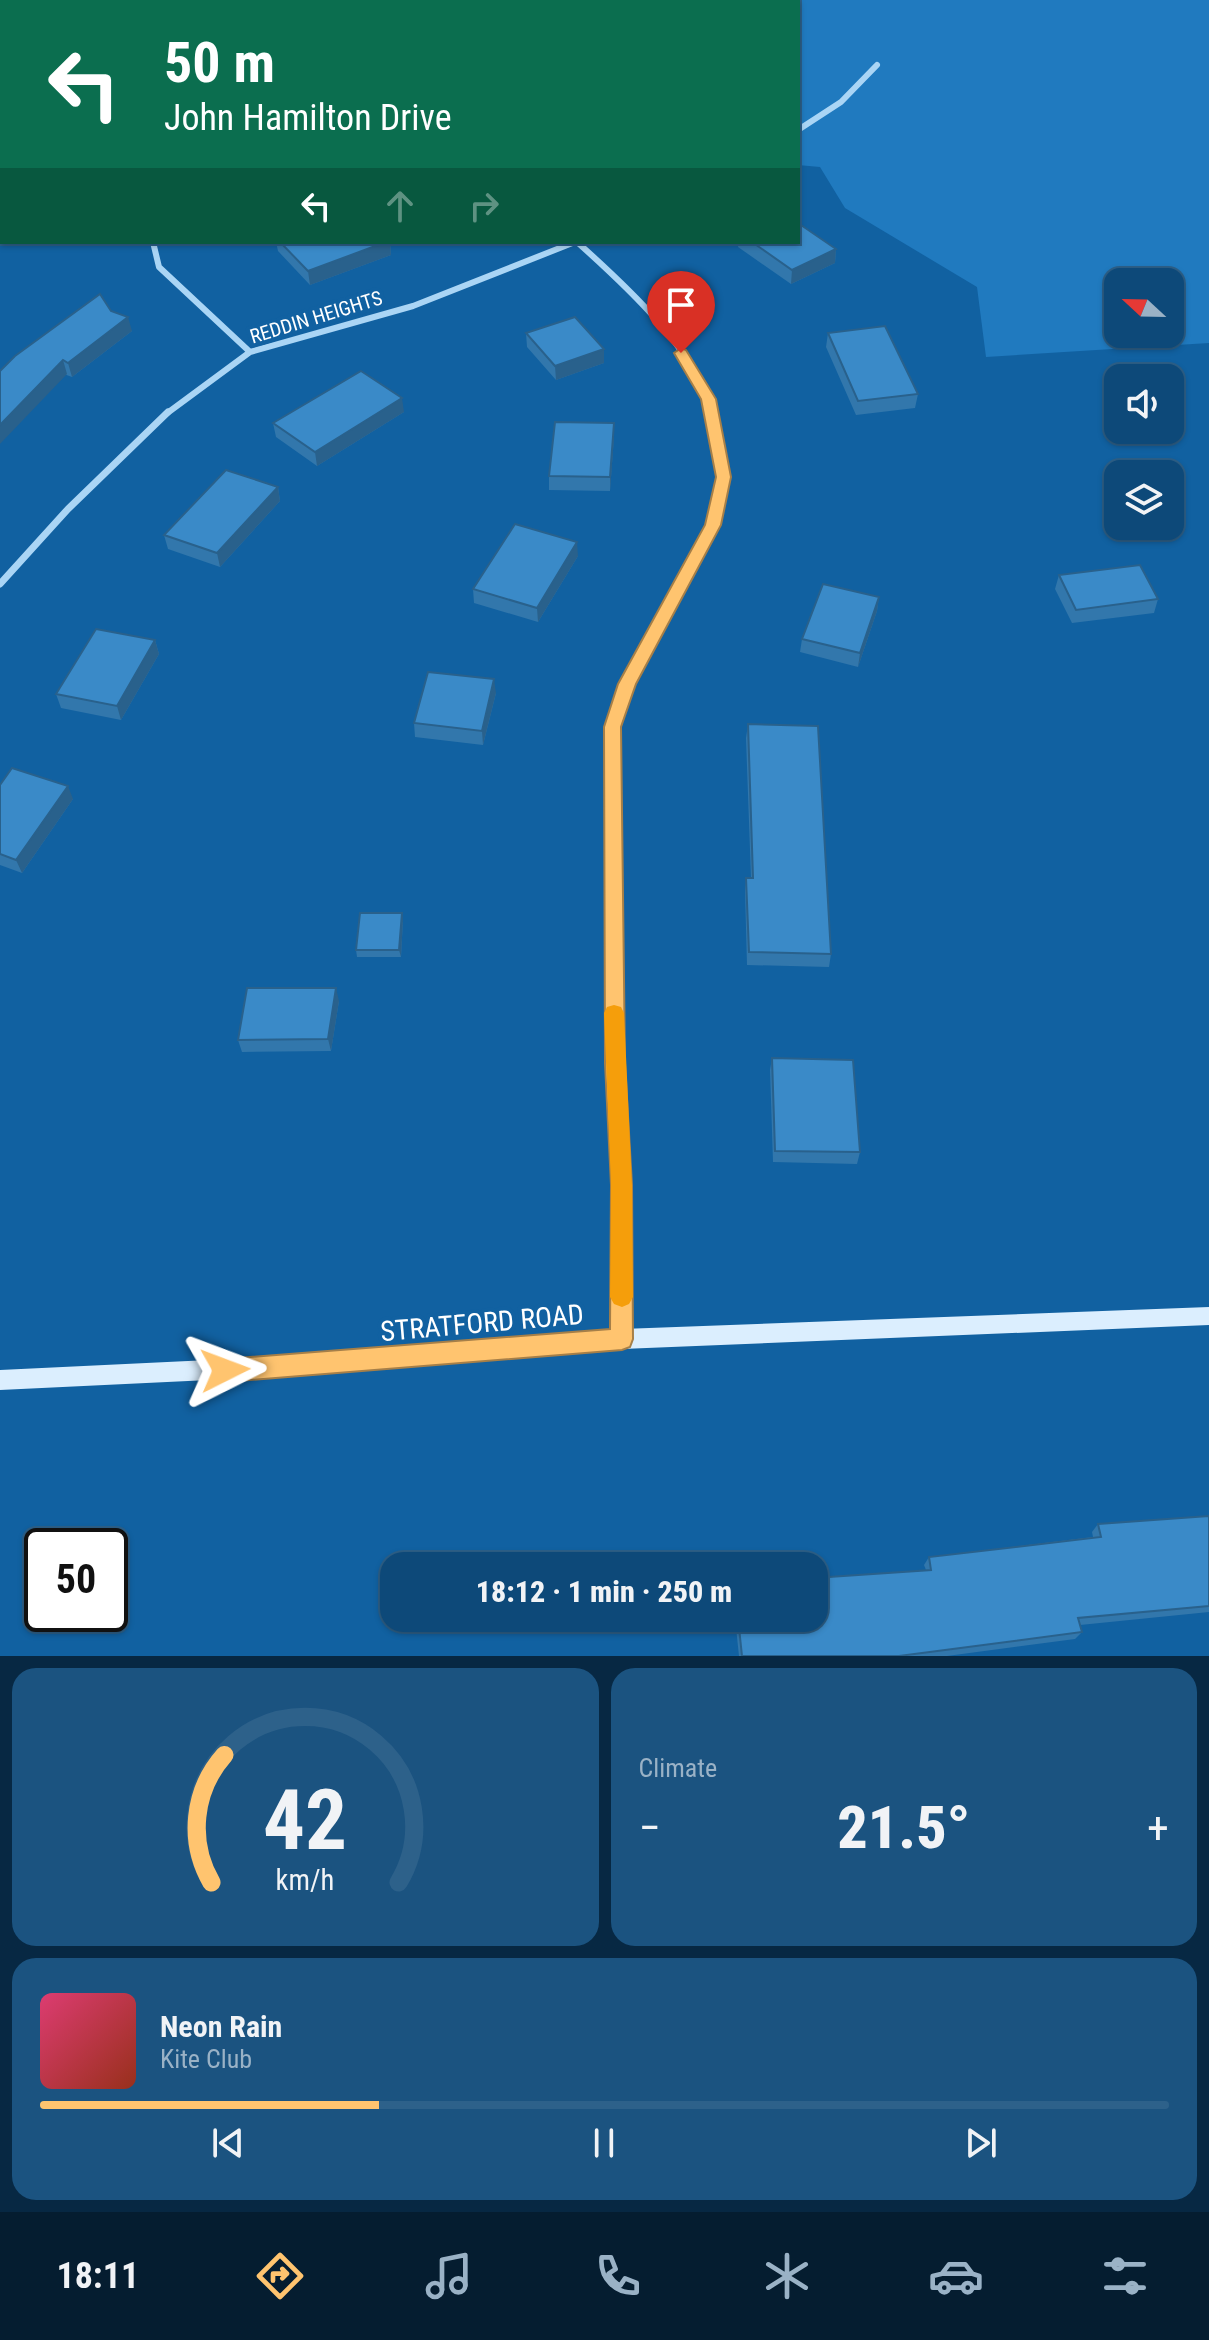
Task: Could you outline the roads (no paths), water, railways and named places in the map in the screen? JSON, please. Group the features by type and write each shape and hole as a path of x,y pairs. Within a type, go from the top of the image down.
{"main road":[{"name":"STRATFORD ROAD","path":"0,1380 316,1365 622,1339 1209,1316"}],"street":[{"path":"800,129 825,116 856,91 877,65"},
{"path":"153,244 159,267 250,352"},
{"name":"REDDIN HEIGHTS","path":"0,584 68,509 166,414 250,352 413,306 571,244"},
{"path":"578,244 670,334 708,399 724,477 713,525 627,684 612,727 615,1063 621,1185 622,1339"}]}
